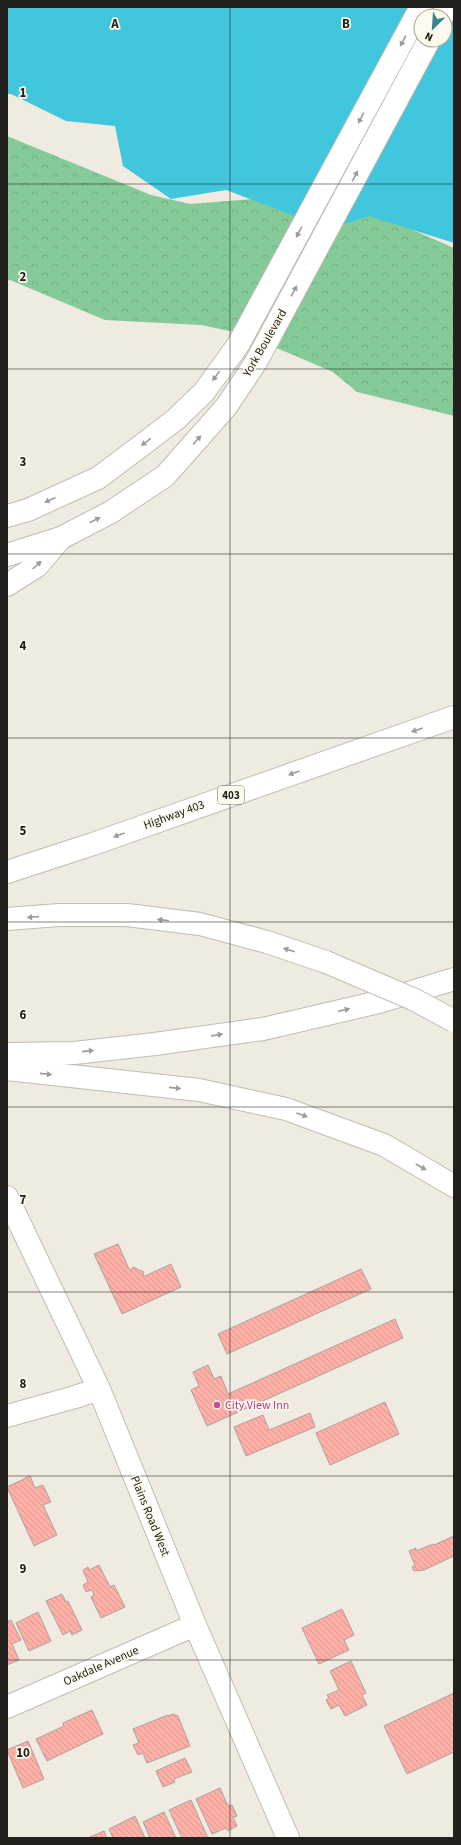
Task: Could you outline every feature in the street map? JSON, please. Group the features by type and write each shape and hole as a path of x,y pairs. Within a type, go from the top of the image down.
{"main road":[{"name":"York Boulevard","path":"7,516 28,510 98,478 176,419 204,392 238,345 421,7"},
{"name":"York Boulevard","path":"7,555 61,538 111,512 165,476 226,407 256,362 425,48"},
{"path":"7,585 37,566 61,538"},
{"name":"Highway 403","path":"7,872 93,844 454,718"},
{"path":"7,919 59,915 127,915 200,924 267,942 326,962 413,999 454,1021"},
{"path":"7,1054 81,1052 154,1044 263,1029 380,1002 454,979"},
{"path":"7,1069 199,1090 286,1109 384,1145 454,1186"},
{"name":"Plains Road West","path":"7,1197 99,1389 195,1625 288,1838"},
{"path":"7,1416 75,1398 99,1389"},
{"name":"Oakdale Avenue","path":"7,1707 195,1625"}],"green space":[{"path":"7,136 151,195 190,204 329,193 454,248 454,416 357,392 333,372 244,334 201,325 105,320 10,280 7,281"}],"water":[{"path":"7,7 454,7 454,243 369,216 330,229 226,190 171,199 123,166 115,126 66,121 11,94 7,94"}],"building":[{"path":"118,1244 129,1269 131,1270 133,1267 144,1272 143,1275 145,1276 171,1264 181,1287 122,1314 94,1254"},
{"path":"361,1269 371,1289 227,1354 218,1334"},
{"path":"395,1319 403,1338 207,1426 191,1390 199,1386 193,1372 208,1365 214,1379 221,1376 228,1394"},
{"path":"385,1402 399,1434 330,1465 316,1433"},
{"path":"310,1413 315,1427 246,1456 234,1427 263,1415 269,1430"},
{"path":"30,1476 35,1488 43,1485 51,1502 43,1505 57,1535 34,1546 7,1487"},
{"path":"454,1536 454,1556 424,1570 414,1571 412,1567 415,1565 409,1551 416,1548 416,1551 433,1544 434,1545"},
{"path":"99,1565 110,1587 114,1585 125,1607 101,1618 91,1597 94,1595 92,1590 86,1592 83,1585 88,1582 83,1570 88,1567 89,1570"},
{"path":"62,1594 66,1602 68,1601 82,1630 72,1635 70,1631 63,1635 46,1601"},
{"path":"342,1609 354,1635 344,1640 349,1650 319,1664 302,1628"},
{"path":"38,1612 51,1641 29,1651 16,1623"},
{"path":"11,1620 21,1640 12,1644 19,1660 7,1665 7,1622"},
{"path":"351,1661 366,1693 362,1695 367,1705 345,1716 339,1705 331,1709 326,1700 329,1698 327,1695 339,1690 330,1671"},
{"path":"454,1693 454,1752 407,1774 384,1726"},
{"path":"92,1710 103,1734 47,1761 36,1739 64,1726 63,1723"},
{"path":"173,1714 178,1716 190,1746 147,1763 143,1753 138,1755 133,1745 139,1743 133,1729"},
{"path":"28,1741 44,1779 23,1788 7,1750"},
{"path":"185,1758 192,1772 174,1779 175,1782 163,1787 156,1771"},
{"path":"220,1788 228,1806 232,1805 237,1816 233,1817 237,1826 228,1831 226,1828 212,1834 196,1799"},
{"path":"191,1800 208,1838 182,1838 169,1810"},
{"path":"164,1812 176,1838 150,1838 143,1822"},
{"path":"135,1816 145,1838 113,1838 109,1829"},
{"path":"104,1831 107,1838 88,1838"}],"place":[{"name":"City View Inn","path":"217,1405"}]}
